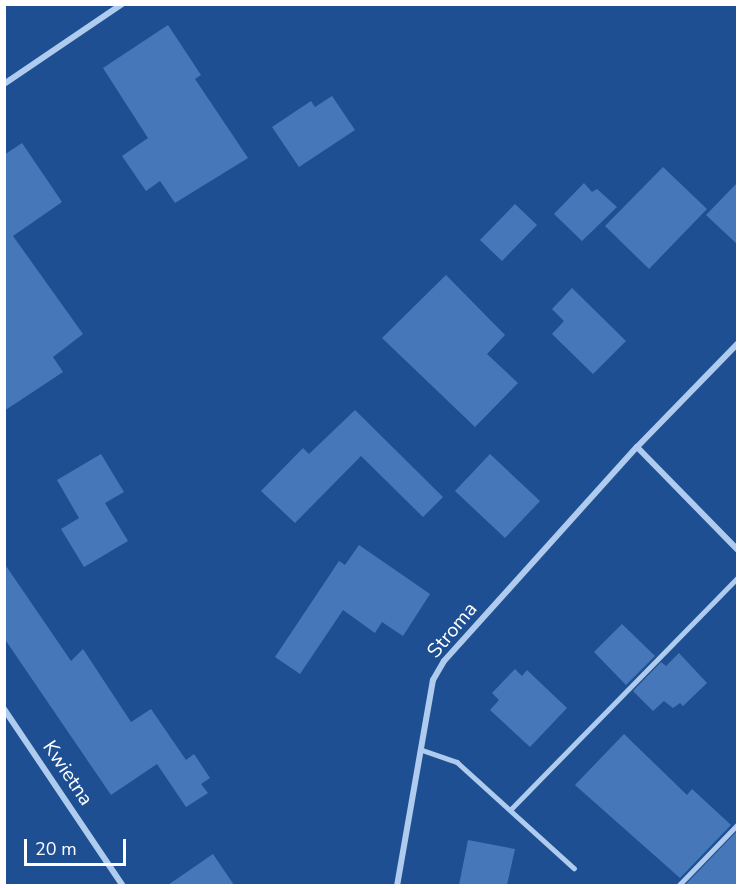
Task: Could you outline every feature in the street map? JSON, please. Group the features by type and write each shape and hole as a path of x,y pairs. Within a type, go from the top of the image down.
{"street":[{"path":"4,84 122,4"},
{"name":"Stroma","path":"397,885 433,680 444,661 637,447 738,343"},
{"path":"637,447 738,550"},
{"name":"Kwietna","path":"4,709 123,885"}],"lane":[{"path":"510,810 738,577"},
{"path":"422,750 457,762 574,868"},
{"path":"678,885 738,824"}],"building":[{"path":"168,25 201,75 195,79 248,158 175,203 160,181 146,191 122,156 148,138 103,68"},
{"path":"332,96 355,130 299,167 272,127 311,101 315,107"},
{"path":"22,143 62,202 13,236 83,334 53,357 63,372 4,411 4,155"},
{"path":"663,167 707,209 649,269 605,226"},
{"path":"738,182 738,245 706,215"},
{"path":"584,183 592,192 597,189 617,207 582,241 554,214"},
{"path":"515,204 537,225 502,261 480,240"},
{"path":"446,275 505,335 487,354 518,383 475,427 382,338"},
{"path":"572,288 626,341 593,374 552,334 564,321 552,309"},
{"path":"355,410 443,497 423,517 361,456 295,523 261,491 303,448 309,454"},
{"path":"101,454 124,492 105,503 128,541 84,567 61,529 79,518 57,480"},
{"path":"490,454 540,501 505,538 455,491"},
{"path":"359,545 430,594 403,636 382,622 375,633 343,610 300,674 275,657 339,561 345,565"},
{"path":"4,563 71,661 83,649 131,722 151,709 186,760 194,754 210,778 201,784 208,793 186,807 157,764 111,795 4,638"},
{"path":"622,624 655,656 626,685 594,652"},
{"path":"679,653 707,683 683,706 680,703 673,708 664,701 653,711 633,691 661,662 666,666"},
{"path":"515,669 522,676 527,670 567,708 530,747 490,710 499,700 492,693"},
{"path":"624,734 687,795 692,789 731,825 680,878 575,785"},
{"path":"737,831 738,885 686,884"},
{"path":"468,840 515,849 507,885 459,885"},
{"path":"213,854 234,885 168,885"}]}
